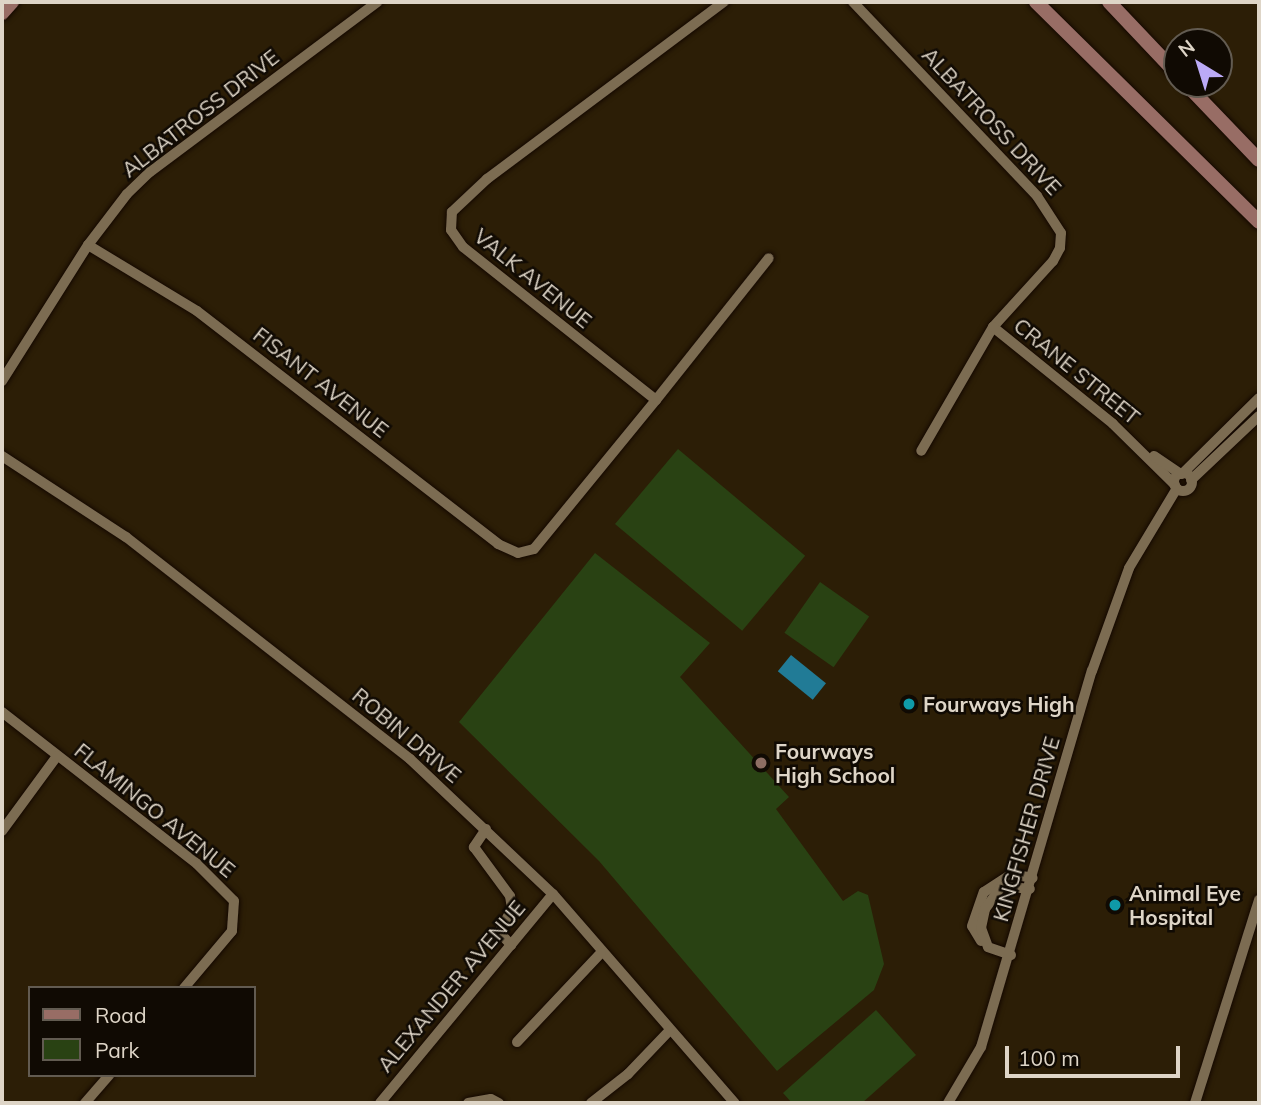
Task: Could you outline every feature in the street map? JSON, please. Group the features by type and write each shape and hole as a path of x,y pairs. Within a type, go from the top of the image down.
{"main road":[{"path":"2,13 12,2"},
{"path":"1036,2 1259,222"},
{"path":"1109,2 1163,60"},
{"path":"1199,98 1259,160"}],"street":[{"name":"ALBATROSS DRIVE","path":"2,381 88,245 150,172 377,2"},
{"name":"VALK AVENUE","path":"656,400 463,247 455,239 450,220 458,201 724,2"},
{"name":"ALBATROSS DRIVE","path":"853,2 1056,219 1060,248 1054,261 993,327 921,451"},
{"name":"FISANT AVENUE","path":"88,245 197,311 498,544 525,553 556,527 656,400"},
{"path":"656,400 769,258"},
{"name":"CRANE STREET","path":"993,327 1137,444 1185,476"},
{"path":"2,356 13,363"},
{"path":"1185,476 1259,399"},
{"path":"1185,476 1259,416"},
{"name":"CRANE STREET","path":"1137,444 1176,487"},
{"name":"ROBIN DRIVE","path":"2,456 126,537 410,759 553,894 601,953 734,1103"},
{"path":"1176,487 1187,489 1185,476"},
{"name":"KINGFISHER DRIVE","path":"948,1103 981,1047 1011,955 1099,648 1129,568 1176,487"},
{"name":"FLAMINGO AVENUE","path":"2,712 197,864 234,901 232,931 186,986"},
{"path":"2,831 57,756"},
{"path":"486,829 474,847 510,896 512,909 499,932 511,945"},
{"path":"1011,955 988,947 972,926 984,892 1012,873 1031,884"},
{"name":"ALEXANDER AVENUE","path":"380,1103 553,894"},
{"path":"1195,1103 1259,900"},
{"path":"517,1042 601,953"},
{"path":"591,1103 628,1074 670,1030"},
{"path":"86,1103 108,1077"},
{"path":"468,1103 491,1099 499,1103"}],"green space":[{"path":"678,449 805,556 742,631 615,524"},
{"path":"595,553 710,643 680,677 789,797 776,809 843,901 858,891 868,895 884,964 874,990 777,1071 599,861 459,722"},
{"path":"820,582 869,616 834,667 784,633"},
{"path":"876,1010 916,1055 862,1103 792,1103 783,1093"}],"water":[{"path":"791,655 826,683 813,700 778,671"}],"place":[{"name":"Fourways High","path":"909,704"},
{"name":"Fourways High School","path":"761,763"},
{"name":"Animal Eye Hospital","path":"1115,905"}]}
